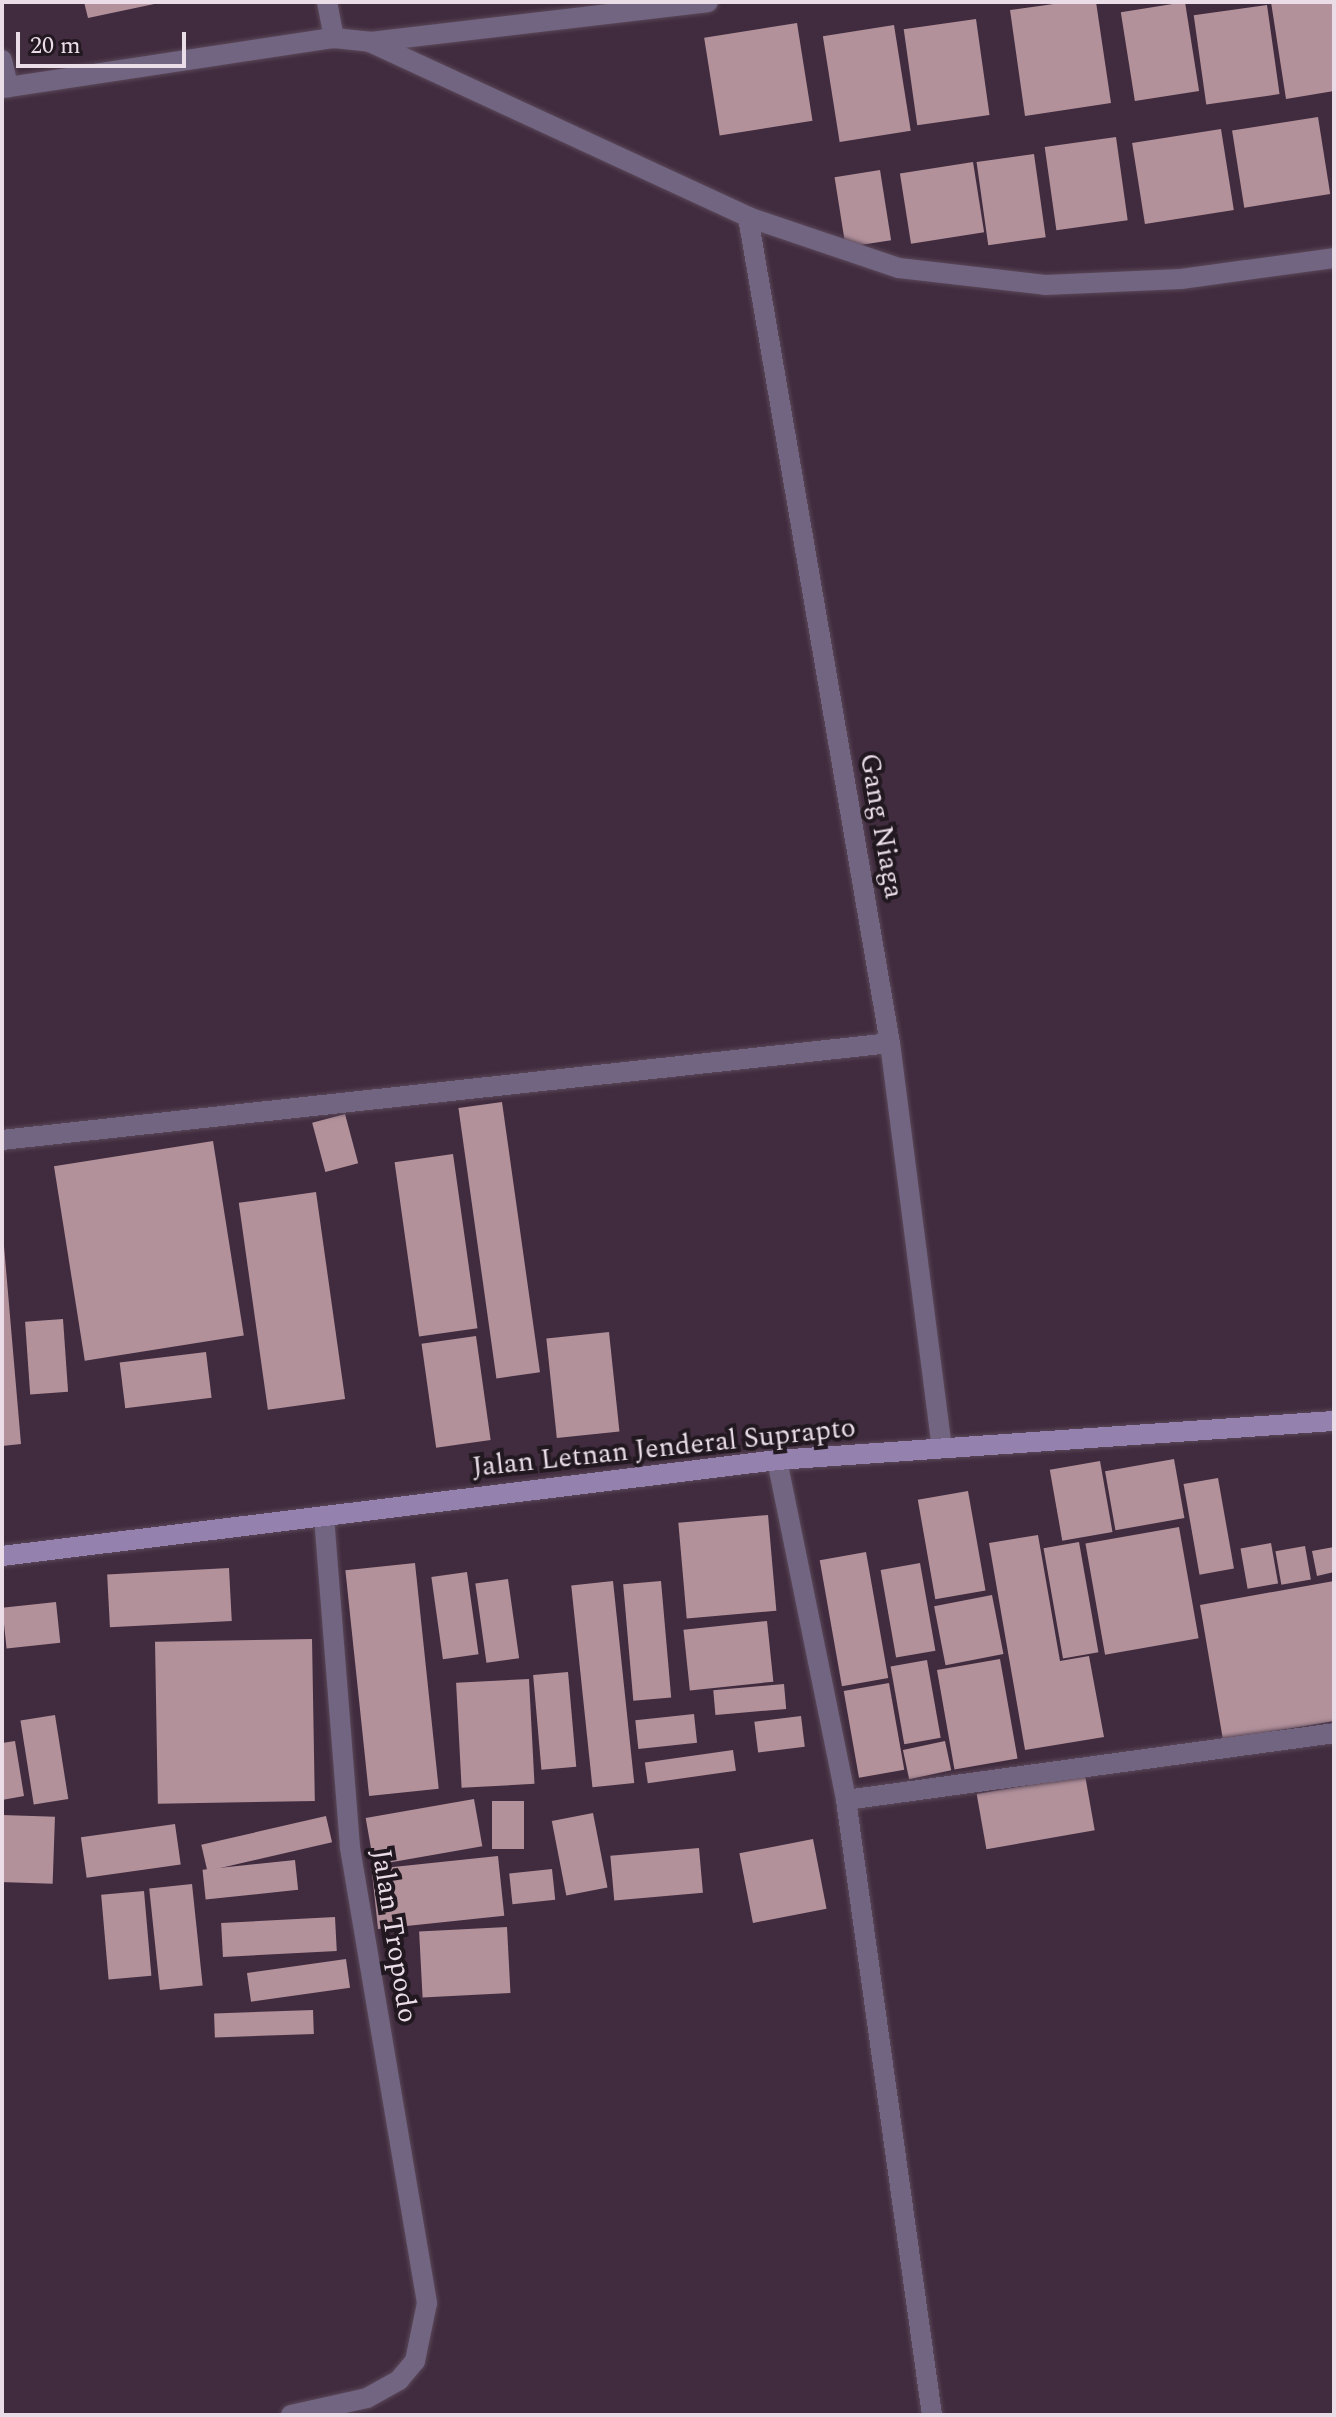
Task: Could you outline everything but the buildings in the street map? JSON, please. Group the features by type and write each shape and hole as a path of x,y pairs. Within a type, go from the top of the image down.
{"main road":[{"name":"Jalan Letnan Jenderal Suprapto","path":"2,1556 777,1460 1334,1421"}],"street":[{"path":"327,2 334,38"},
{"path":"2,60 5,88 334,38 370,42 602,8 708,2"},
{"path":"370,42 748,217 899,268 1045,285 1181,279 1334,258"},
{"name":"Gang Niaga","path":"748,217 890,1043 942,1448"},
{"path":"2,1140 890,1043"},
{"path":"777,1460 846,1800 932,2415"},
{"name":"Jalan Tropodo","path":"291,2415 367,2398 399,2380 415,2361 427,2303 350,1847 324,1516"},
{"path":"846,1800 1334,1733"}]}
